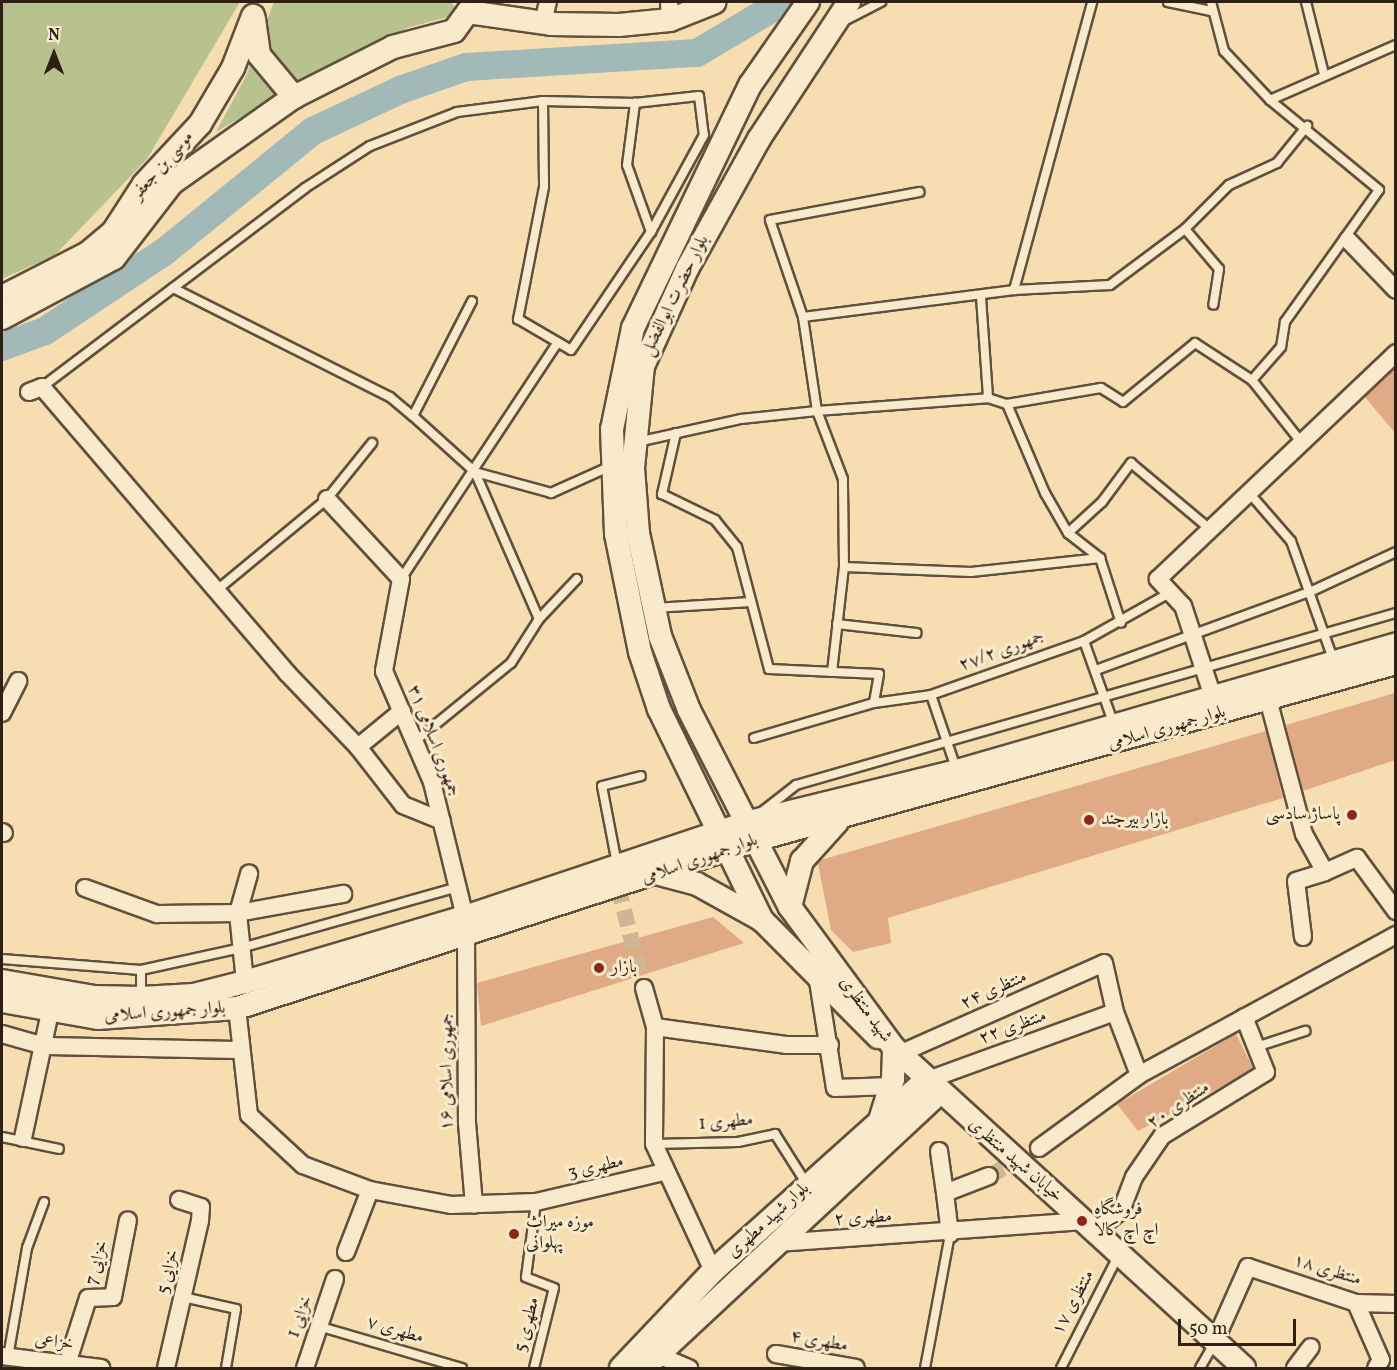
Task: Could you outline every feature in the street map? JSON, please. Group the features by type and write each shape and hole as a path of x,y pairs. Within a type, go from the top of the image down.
{"main road":[{"path":"466,7 546,12 669,11 715,2"},
{"name":"بلوار حضرت ابوالفضل","path":"725,840 659,709 640,652 616,534 611,465 622,364 633,328 750,85 808,2"},
{"name":"بلوار حضرت ابوالفضل","path":"754,831 689,710 653,608 638,533 634,443 643,366 657,332 759,139 827,30 849,2"},
{"name":"موسی بن جعفر","path":"2,318 114,258 172,183 294,97 393,47 454,31 466,7"},
{"path":"256,9 260,55 294,97"},
{"name":"موسی بن جعفر","path":"2,297 88,253 113,232 144,184 200,124 233,68 256,9"},
{"name":"بلوار جمهوری اسلامی","path":"2,1001 50,1012 110,1018 237,1008 466,928 617,866 725,840 1395,644"},
{"name":"بلوار جمهوری اسلامی","path":"754,831 840,820 1395,663"},
{"path":"790,908 802,861 840,820"},
{"name":"شهید منتظری","path":"754,831 790,908 896,1051"},
{"name":"بلوار جمهوری اسلامی","path":"2,981 95,997 141,998 194,994 466,928 660,874 725,840"},
{"name":"شهید منتظری","path":"725,840 762,920 862,1026 896,1051"},
{"path":"660,874 696,885 762,920"},
{"path":"878,1124 892,1086 896,1051"},
{"name":"خیابان شهید منتظری","path":"896,1051 932,1088 1089,1226 1244,1368"},
{"name":"بلوار شهید مطهری","path":"621,1368 713,1270 878,1124 932,1088"},
{"name":"بلوار شهید مطهری","path":"651,1362 778,1243 932,1088"}],"street":[{"path":"1348,240 1395,290"},
{"path":"1214,697 1196,634 1172,592 1158,579 1213,532 1395,353"},
{"path":"35,390 358,747 403,805 442,821"},
{"path":"327,499 401,579"},
{"name":"جمهوری اسلامی ۳۱","path":"401,579 384,671 414,742 442,821 466,928"},
{"path":"2,713 18,681"},
{"path":"1268,699 1304,834 1324,872"},
{"path":"358,747 402,711"},
{"path":"1303,937 1296,880 1324,872 1357,858 1395,911"},
{"path":"245,982 238,913 249,874"},
{"path":"85,888 157,914 238,913 342,894"},
{"name":"جمهوری اسلامی ۱۶","path":"466,928 466,1123 474,1204"},
{"path":"1039,1148 1139,1075 1395,935"},
{"name":"منتظری ۲۴","path":"896,1051 1104,963 1115,1012"},
{"path":"818,981 836,1088 892,1086"},
{"path":"644,988 655,1027 654,1144 664,1172 713,1270"},
{"name":"مطهری 3","path":"237,1008 249,1115 303,1165 370,1190 474,1204 536,1202 664,1172"},
{"path":"23,1138 50,1012"},
{"path":"1115,1012 1139,1075"},
{"name":"منتظری ۲۲","path":"932,1088 1115,1012"},
{"name":"منتظری ۲۰","path":"1089,1226 1121,1211 1134,1177 1162,1137 1266,1072 1244,1017"},
{"path":"655,1027 786,1045 830,1045"},
{"path":"2,1034 44,1046 241,1050"},
{"path":"939,1151 950,1234"},
{"path":"945,1193 989,1176"},
{"path":"346,1252 370,1190"},
{"name":"خزایی 5","path":"166,1368 201,1207 179,1200"},
{"name":"خزایی 7","path":"67,1364 88,1298 113,1298 128,1220"},
{"name":"مطهری ۲","path":"778,1243 1089,1226"},
{"name":"منتظری ۱۸","path":"1215,1341 1248,1267 1356,1303 1395,1304"},
{"name":"خزایی 1","path":"304,1368 335,1279"},
{"path":"1356,1303 1381,1360 1376,1368"},
{"path":"1295,1368 1311,1347"},
{"name":"مطهری ۴","path":"776,1354 856,1368"},
{"name":"خزاعی","path":"5,1357 24,1364 67,1364 101,1368"},
{"path":"651,1362 689,1368"}],"lane":[{"path":"827,30 881,2"},
{"path":"1014,290 1092,2"},
{"path":"1168,2 1211,11"},
{"path":"1211,2 1211,11 1224,51 1270,100 1307,126 1379,190 1348,240 1285,322 1281,347 1252,380"},
{"path":"1306,2 1324,74"},
{"path":"1270,100 1324,74 1395,45"},
{"path":"35,390 370,146 456,112 543,101 635,104 699,96 704,135 651,232 571,350 518,319 544,187 543,101"},
{"path":"635,104 627,165 651,232"},
{"path":"803,317 981,297 1014,290 1110,285 1185,229 1229,185 1277,163 1307,126"},
{"path":"832,672 844,567 843,479 817,411 803,317 770,220 919,192"},
{"path":"1185,229 1219,269 1213,305"},
{"path":"173,288 390,397 476,472 539,619"},
{"path":"981,297 988,398"},
{"path":"413,416 472,301"},
{"name":"جمهوری اسلامی ۳۱","path":"401,579 476,472 558,342"},
{"path":"634,443 676,433 817,411 988,398 1007,404 1101,388 1123,402 1195,343 1252,380 1302,444"},
{"path":"1007,404 1045,494 1068,532 1100,558 1121,623"},
{"path":"676,433 662,494 715,520 737,547 769,669 879,674 873,704"},
{"path":"217,590 327,499 372,442"},
{"path":"1068,532 1102,502 1131,463 1213,532"},
{"path":"476,472 551,493 611,465"},
{"path":"1251,495 1291,541 1312,591 1334,662"},
{"path":"1096,670 1312,591 1395,552"},
{"path":"844,567 971,572 1100,558"},
{"path":"414,742 512,663 539,619 577,579"},
{"name":"جمهوری ۲۷/۲","path":"754,738 873,704 931,695 1084,641 1121,623 1172,592"},
{"path":"653,608 751,602"},
{"path":"754,831 796,785 948,744 1104,695 1395,613"},
{"path":"837,624 916,633"},
{"path":"1084,641 1115,726"},
{"path":"931,695 957,771"},
{"path":"617,866 602,786 641,776"},
{"path":"2,959 141,970 242,948 458,887"},
{"path":"141,970 141,998"},
{"path":"1256,1047 1305,1031"},
{"name":"مطهری 1","path":"654,1144 738,1142 775,1134 808,1186"},
{"path":"2,1137 23,1138 59,1149"},
{"path":"5,1357 27,1248 44,1202"},
{"name":"مطهری 5","path":"534,1368 554,1288 526,1277 536,1202"},
{"path":"925,1368 950,1234"},
{"name":"منتظری ۱۷","path":"1061,1368 1119,1253"},
{"path":"183,1297 236,1309 226,1368"},
{"name":"مطهری ۷","path":"318,1326 462,1368"},
{"path":"1200,1368 1215,1341"}],"green space":[{"path":"2,2 240,2 147,159 55,255 2,279"},
{"path":"274,2 451,2 460,14 410,27 343,57 216,132 246,76"}],"building":[{"path":"1395,368 1395,433 1365,397"},
{"path":"1395,693 1395,760 1303,791 1286,725"},
{"name":"بازار بیرجند","path":"1266,731 1283,798 888,918 891,943 853,952 831,930 818,864 821,860"},
{"name":"بازار","path":"713,917 744,943 481,1026 477,983"},
{"path":"1236,1034 1253,1068 1223,1086 1138,1131 1117,1104"}],"waterway":[{"path":"2,347 45,331 164,252 313,131 400,90 466,67 697,53 783,2"}],"tunnel":[{"path":"618,887 644,988"},
{"path":"989,1176 1039,1148"}],"place":[{"name":"پاساژ سادسی","path":"1352,815"},
{"name":"بازار بیرجند","path":"1089,820"},
{"name":"بازار","path":"599,968"},
{"name":"فروشگاه اچ اچ کالا","path":"1082,1221"},
{"name":"موزه میراث پهلوانی","path":"514,1234"}]}
